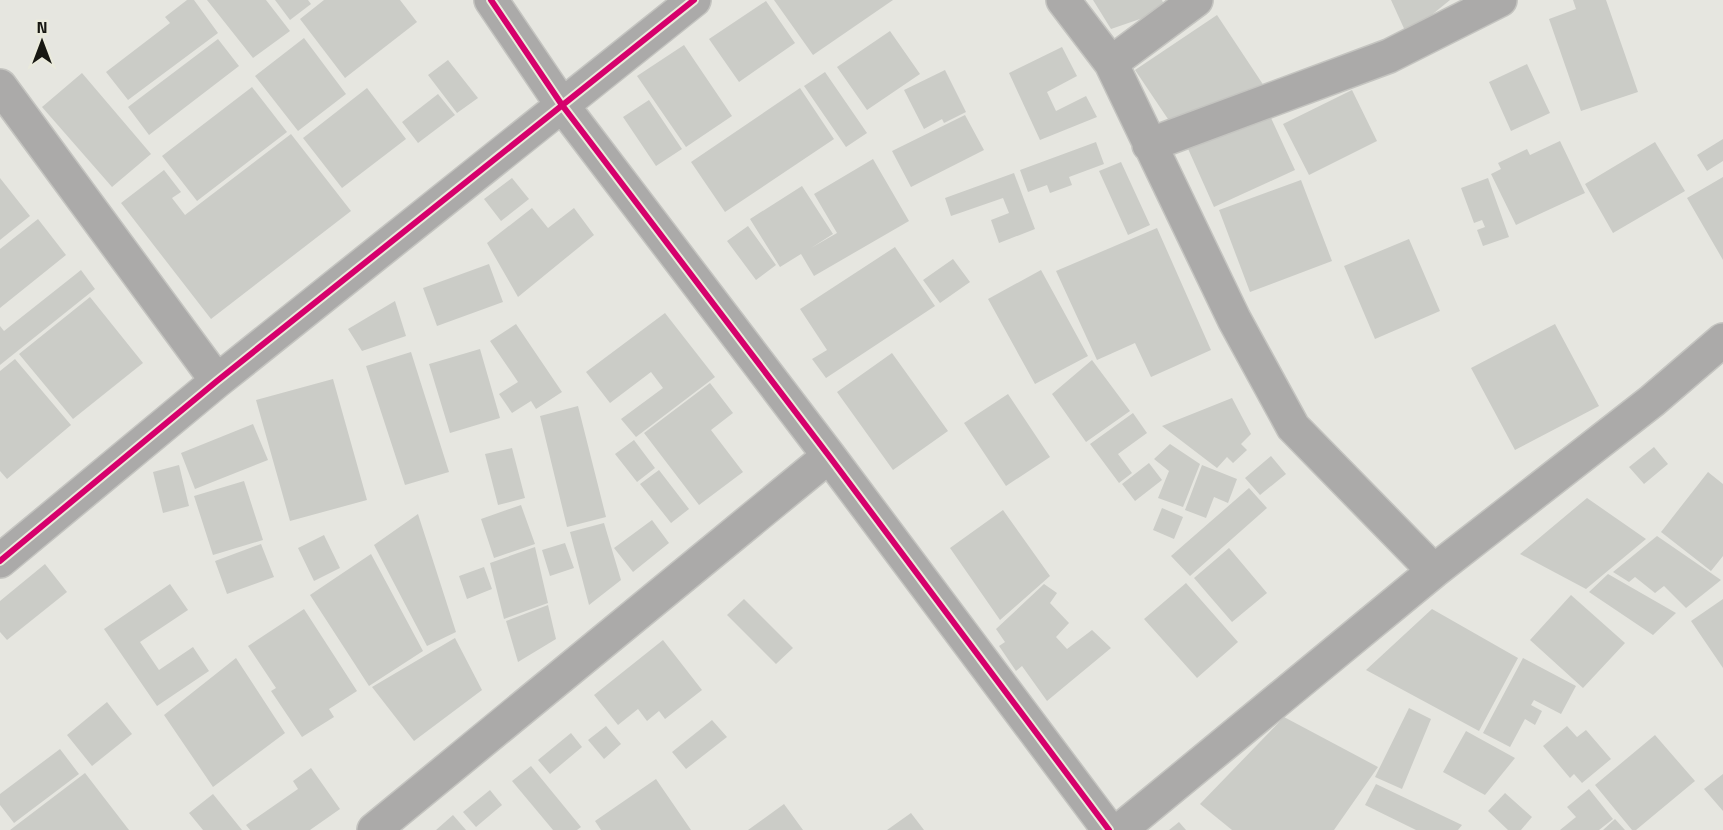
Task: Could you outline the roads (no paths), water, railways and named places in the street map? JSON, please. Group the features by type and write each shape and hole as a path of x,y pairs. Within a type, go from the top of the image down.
{"street":[{"path":"491,0 562,105 830,456 1109,830"},
{"path":"0,561 217,381 694,0"},
{"path":"1063,0 1111,63 1234,319 1293,427 1434,571"},
{"path":"1111,63 1196,0"},
{"path":"1149,145 1389,56 1500,0"},
{"path":"0,86 217,381"},
{"path":"1120,830 1434,571 1652,401 1723,340"},
{"path":"374,830 830,456"}]}
